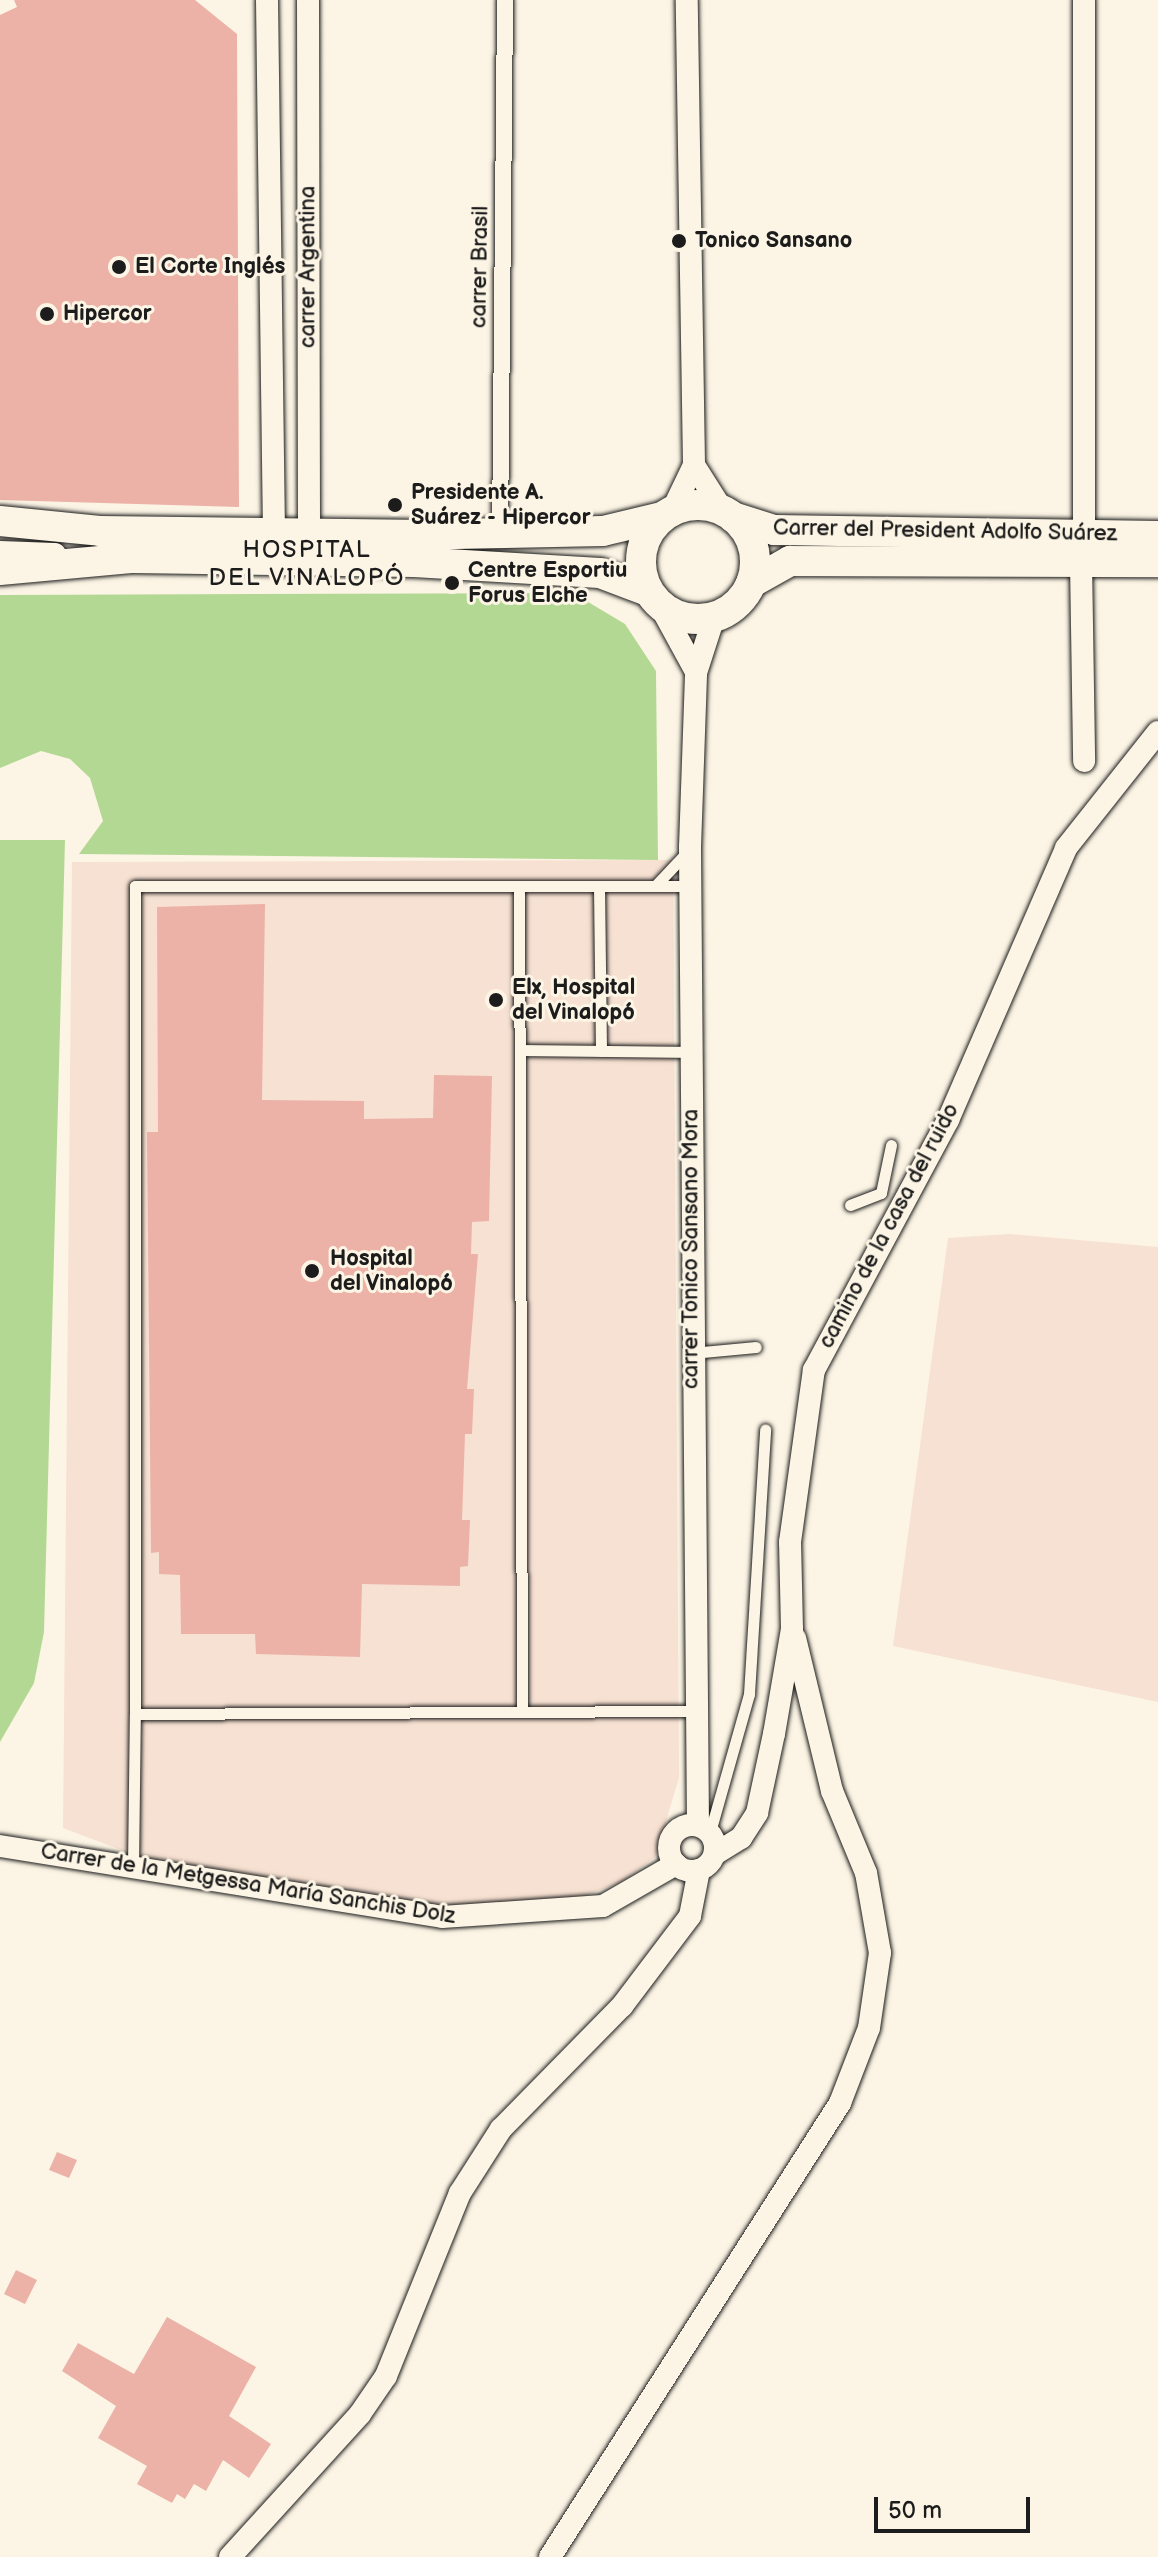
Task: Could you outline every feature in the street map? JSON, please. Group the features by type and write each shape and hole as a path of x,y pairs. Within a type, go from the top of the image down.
{"main road":[{"path":"0,521 100,531 500,534 612,530 698,505 728,514 754,549 751,583 739,602 714,617 687,619 654,598 585,572 133,558 0,570"},
{"name":"Carrer del President Adolfo Suárez","path":"728,514 774,530 1083,548 1158,562"},
{"path":"654,598 642,549 666,515"},
{"name":"Carrer del President Adolfo Suárez","path":"751,583 790,561 1083,548 1158,536"}],"street":[{"name":"carrer Argentina","path":"267,0 274,533"},
{"name":"carrer Argentina","path":"308,0 309,534"},
{"name":"carrer Brasil","path":"500,534 505,0"},
{"path":"666,515 694,465 687,0"},
{"path":"1084,0 1084,761"},
{"path":"694,465 728,514"},
{"path":"0,534 100,531"},
{"path":"0,552 133,558"},
{"path":"654,598 696,673"},
{"name":"carrer Tonico Sansano Mora","path":"707,1862 692,1711 690,847 696,673 714,617"},
{"name":"camino de la casa del ruido","path":"792,1629 790,1542 814,1370 948,1120 1066,848 1158,732"},
{"path":"704,1828 674,1834 676,1864 707,1862 741,1838 757,1813 792,1629"},
{"path":"550,2557 832,2115 869,2028 880,1953 866,1873 832,1791 792,1629"},
{"name":"Carrer de la Metgessa María Sanchis Dolz","path":"0,1846 442,1917 603,1906 676,1864"},
{"path":"230,2557 360,2414 386,2376 460,2193 501,2129 622,2006 690,1916 707,1862"}],"lane":[{"path":"655,885 690,847"},
{"path":"133,1869 135,886 690,886"},
{"path":"599,886 601,1051"},
{"path":"519,887 525,1050 522,1712"},
{"path":"525,1050 691,1052"},
{"path":"850,1205 881,1193 891,1145"},
{"path":"691,1353 756,1347"},
{"path":"704,1828 749,1694 765,1429"},
{"path":"135,1714 692,1711"}],"shaded area":[{"path":"673,860 679,1778 655,1857 621,1882 568,1902 439,1907 145,1859 63,1828 72,862"},
{"path":"1009,1234 1158,1247 1158,1702 893,1646 948,1238"}],"green space":[{"path":"573,593 625,624 656,671 658,860 79,854 103,821 90,778 70,759 41,751 0,768 0,595"},
{"path":"0,840 65,840 44,1632 34,1683 0,1742"}],"building":[{"name":"El Corte Inglés","path":"14,0 195,0 237,34 239,507 0,500 0,15 17,7"},
{"name":"Hospital del Vinalopó","path":"265,904 262,1100 364,1101 364,1119 433,1118 434,1075 492,1076 489,1221 472,1222 471,1254 478,1254 467,1389 474,1389 472,1434 465,1434 462,1520 470,1520 468,1566 460,1567 460,1586 362,1584 360,1657 256,1654 255,1634 181,1634 180,1575 159,1574 159,1552 151,1553 147,1132 158,1132 157,907"},
{"path":"57,2152 77,2160 69,2178 49,2170"},
{"path":"16,2270 37,2280 25,2304 4,2294"},
{"path":"167,2317 256,2367 229,2416 271,2444 249,2478 223,2460 206,2491 194,2484 185,2499 177,2494 172,2503 137,2484 147,2466 98,2438 116,2406 62,2371 78,2343 134,2374"}],"place":[{"name":"Tonico Sansano","path":"679,241"},
{"name":"El Corte Inglés","path":"119,267"},
{"name":"Hipercor","path":"47,314"},
{"name":"Presidente A. Suárez - Hipercor","path":"395,505"},
{"name":"Centre Esportiu Forus Elche","path":"452,583"},
{"name":"Elx, Hospital del Vinalopó","path":"496,1000"},
{"name":"Hospital del Vinalopó","path":"312,1271"}],"district":[{"name":"HOSPITAL DEL VINALOPÓ","path":"307,564"}]}
